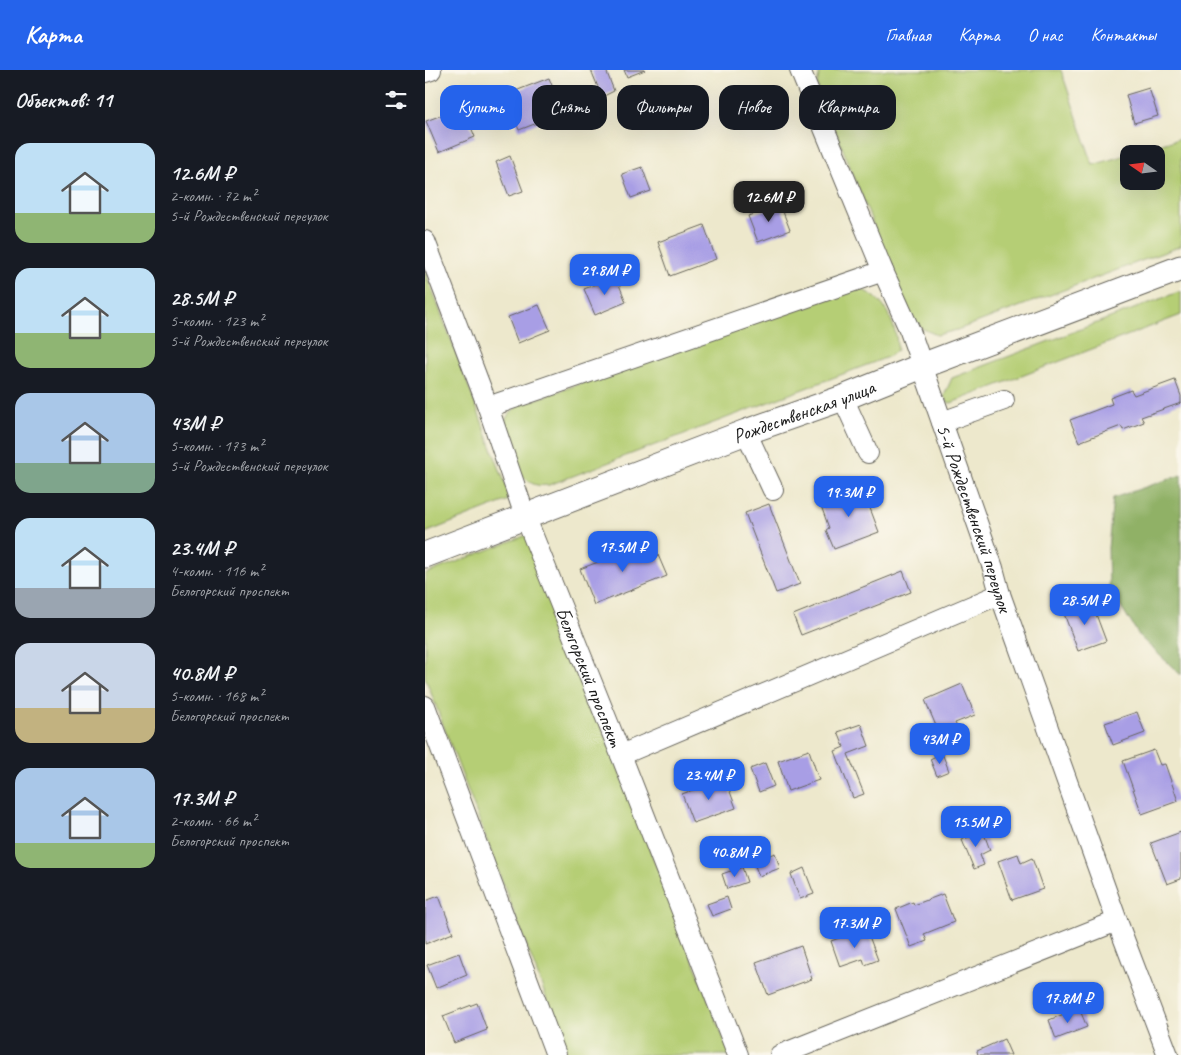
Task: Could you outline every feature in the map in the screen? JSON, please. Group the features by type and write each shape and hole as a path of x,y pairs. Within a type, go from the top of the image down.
{"main road":[{"name":"Рождественская улица","path":"425,555 746,432 843,398 922,366 1181,268"}],"street":[{"path":"425,72 431,70"},
{"name":"5-й Рождественский переулок","path":"800,70 883,271 910,331 993,568 1000,594 1117,922 1168,1055"},
{"name":"Белогорский проспект","path":"425,241 488,407 525,516 621,754 738,1055"},
{"path":"488,407 883,271"},
{"path":"843,398 868,453"},
{"path":"942,422 1004,400"},
{"path":"746,432 773,490"},
{"path":"621,754 1000,594"},
{"path":"425,706 556,1055"},
{"path":"780,1055 1117,922"}],"green space":[{"path":"820,70 1061,70 1093,165 1120,157 1120,190 1165,190 1165,145 1159,145 1181,138 1181,246 957,330 937,335 921,328 908,311 835,130 896,130 896,85 817,85"},
{"path":"425,271 511,499 425,533"},
{"path":"854,287 868,292 877,299 890,317 895,330 897,350 888,357 549,485 532,483 518,469 510,451 505,425 509,414 520,405"},
{"path":"1181,291 1181,315 951,403 947,402 944,396 952,378"},
{"path":"1181,475 1181,675 1140,637 1109,587 1108,548 1113,498"},
{"path":"527,535 730,1055 568,1055 425,677 425,574"}],"building":[{"path":"591,70 606,70 614,91 607,94 607,85 597,85"},
{"path":"624,70 645,70 627,77"},
{"path":"549,78 552,85 532,85 532,125 522,129 522,88"},
{"path":"1149,88 1158,116 1134,123 1126,95"},
{"path":"440,116 440,130 472,130 475,137 439,152 426,121"},
{"path":"510,156 523,191 509,196 496,162"},
{"path":"642,167 651,191 631,198 622,174"},
{"path":"780,204 790,230 758,242 748,216"},
{"path":"704,225 716,259 670,276 658,242"},
{"path":"616,277 626,302 595,315 584,289"},
{"path":"539,305 550,330 518,343 508,317"},
{"path":"1175,380 1181,396 1181,403 1141,417 1144,422 1123,430 1121,426 1079,442 1070,420 1112,404 1110,398 1131,390 1134,395"},
{"path":"862,487 879,532 834,549 826,530 829,528 820,503"},
{"path":"769,504 800,584 776,593 745,513"},
{"path":"652,541 667,576 594,605 580,569"},
{"path":"903,571 911,592 801,635 793,615"},
{"path":"1091,601 1106,641 1078,651 1063,611"},
{"path":"962,684 975,715 955,723 960,733 942,740 925,700"},
{"path":"1137,712 1145,733 1113,745 1105,723"},
{"path":"861,724 869,746 848,754 864,794 853,798 835,751 844,747 838,732"},
{"path":"809,750 819,780 788,791 778,761"},
{"path":"1154,750 1160,765 1165,764 1178,801 1142,814 1123,761"},
{"path":"942,753 949,771 937,776 930,759"},
{"path":"765,763 774,786 759,792 750,769"},
{"path":"725,778 736,808 693,823 682,794"},
{"path":"983,831 990,850 980,855 984,865 974,869 962,840"},
{"path":"1181,832 1181,879 1167,884 1151,843"},
{"path":"775,853 780,868 759,876 753,861"},
{"path":"1018,854 1021,863 1032,858 1043,889 1012,900 998,861"},
{"path":"742,867 747,882 727,889 722,874"},
{"path":"804,868 814,894 800,899 791,874"},
{"path":"943,894 954,922 924,934 927,941 911,947 896,909 913,902 914,905"},
{"path":"439,896 453,933 425,944 425,901"},
{"path":"727,897 731,909 712,916 707,904"},
{"path":"866,928 878,960 865,965 863,959 840,967 831,941"},
{"path":"801,946 812,979 768,995 756,962"},
{"path":"459,953 467,975 436,988 427,965"},
{"path":"477,1003 487,1030 454,1043 443,1016"},
{"path":"1079,1008 1087,1027 1056,1039 1049,1020"},
{"path":"1004,1039 1011,1055 978,1055 977,1051"}]}
